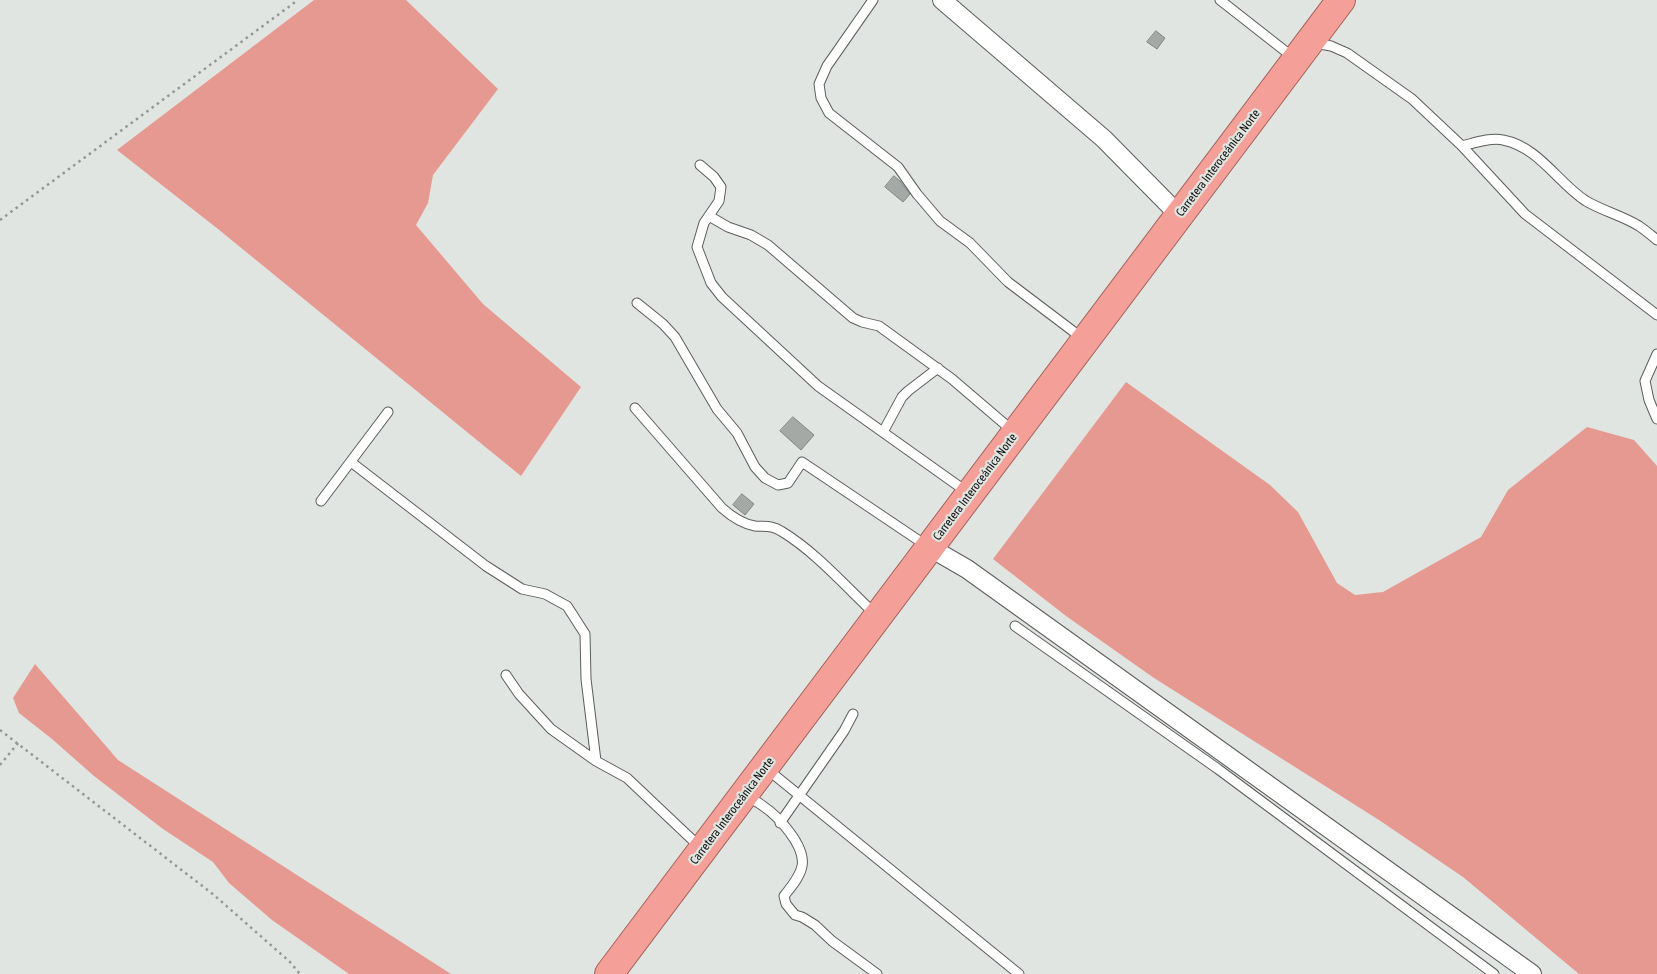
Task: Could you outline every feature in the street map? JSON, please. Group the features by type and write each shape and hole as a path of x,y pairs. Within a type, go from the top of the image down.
{"highway":[{"name":"Carretera Interoceánica Norte","path":"608,971 703,850 1341,0"}],"street":[{"path":"942,0 1104,139 1179,215"},
{"path":"929,547 975,575 1532,974"}],"lane":[{"path":"874,0 827,66 820,84 821,98 829,113 898,167 917,194 940,221 970,243 1008,282 1085,340"},
{"path":"1220,0 1302,51 1331,46 1368,66 1412,99 1462,146 1524,214 1657,315"},
{"path":"1462,146 1503,140 1522,147 1540,159 1563,182 1586,200 1638,225 1657,240"},
{"path":"700,165 714,177 721,187 719,201 704,223 696,247 712,283 722,297 818,386 970,493"},
{"path":"709,216 728,227 752,235 768,245 853,318 880,326 938,368 1015,433"},
{"path":"637,303 663,324 675,337 717,409 737,433 755,467 765,478 778,485 788,483 802,462 929,547"},
{"path":"1657,354 1644,381 1657,419"},
{"path":"882,432 902,397 938,368"},
{"path":"635,408 722,508 734,518 754,526 773,526 783,532 806,549 877,616"},
{"path":"320,501 388,412"},
{"path":"350,462 486,566 522,589 545,594 567,606 585,634 586,680 596,761"},
{"path":"1015,626 1218,769 1494,974"},
{"path":"506,674 519,694 551,729 596,761 627,778 703,850"},
{"path":"780,823 844,731 853,714"},
{"path":"764,767 1019,974"},
{"path":"744,795 764,806 794,838 801,853 802,864 799,875 784,896 789,908 795,915 802,917 815,926 877,974"}],"path":[{"path":"0,220 298,0"},
{"path":"0,730 214,896 290,962 300,974"},
{"path":"0,765 18,743"}],"shaded area":[{"path":"314,0 406,0 498,89 433,175 428,203 416,225 483,304 581,387 521,476 218,229 117,150"},
{"path":"1126,382 1270,485 1298,512 1337,583 1355,595 1383,592 1481,537 1508,490 1587,427 1634,440 1657,466 1657,974 1579,974 1463,877 1379,820 1154,678 1066,616 993,559"},
{"path":"35,664 118,760 451,974 349,974 272,920 229,883 213,862 163,829 94,776 19,713 13,698"}],"building":[{"path":"1156,31 1165,38 1157,49 1147,42"},
{"path":"894,176 910,194 903,202 885,187"},
{"path":"793,417 814,435 801,450 780,431"},
{"path":"742,494 754,504 745,515 733,505"}]}
